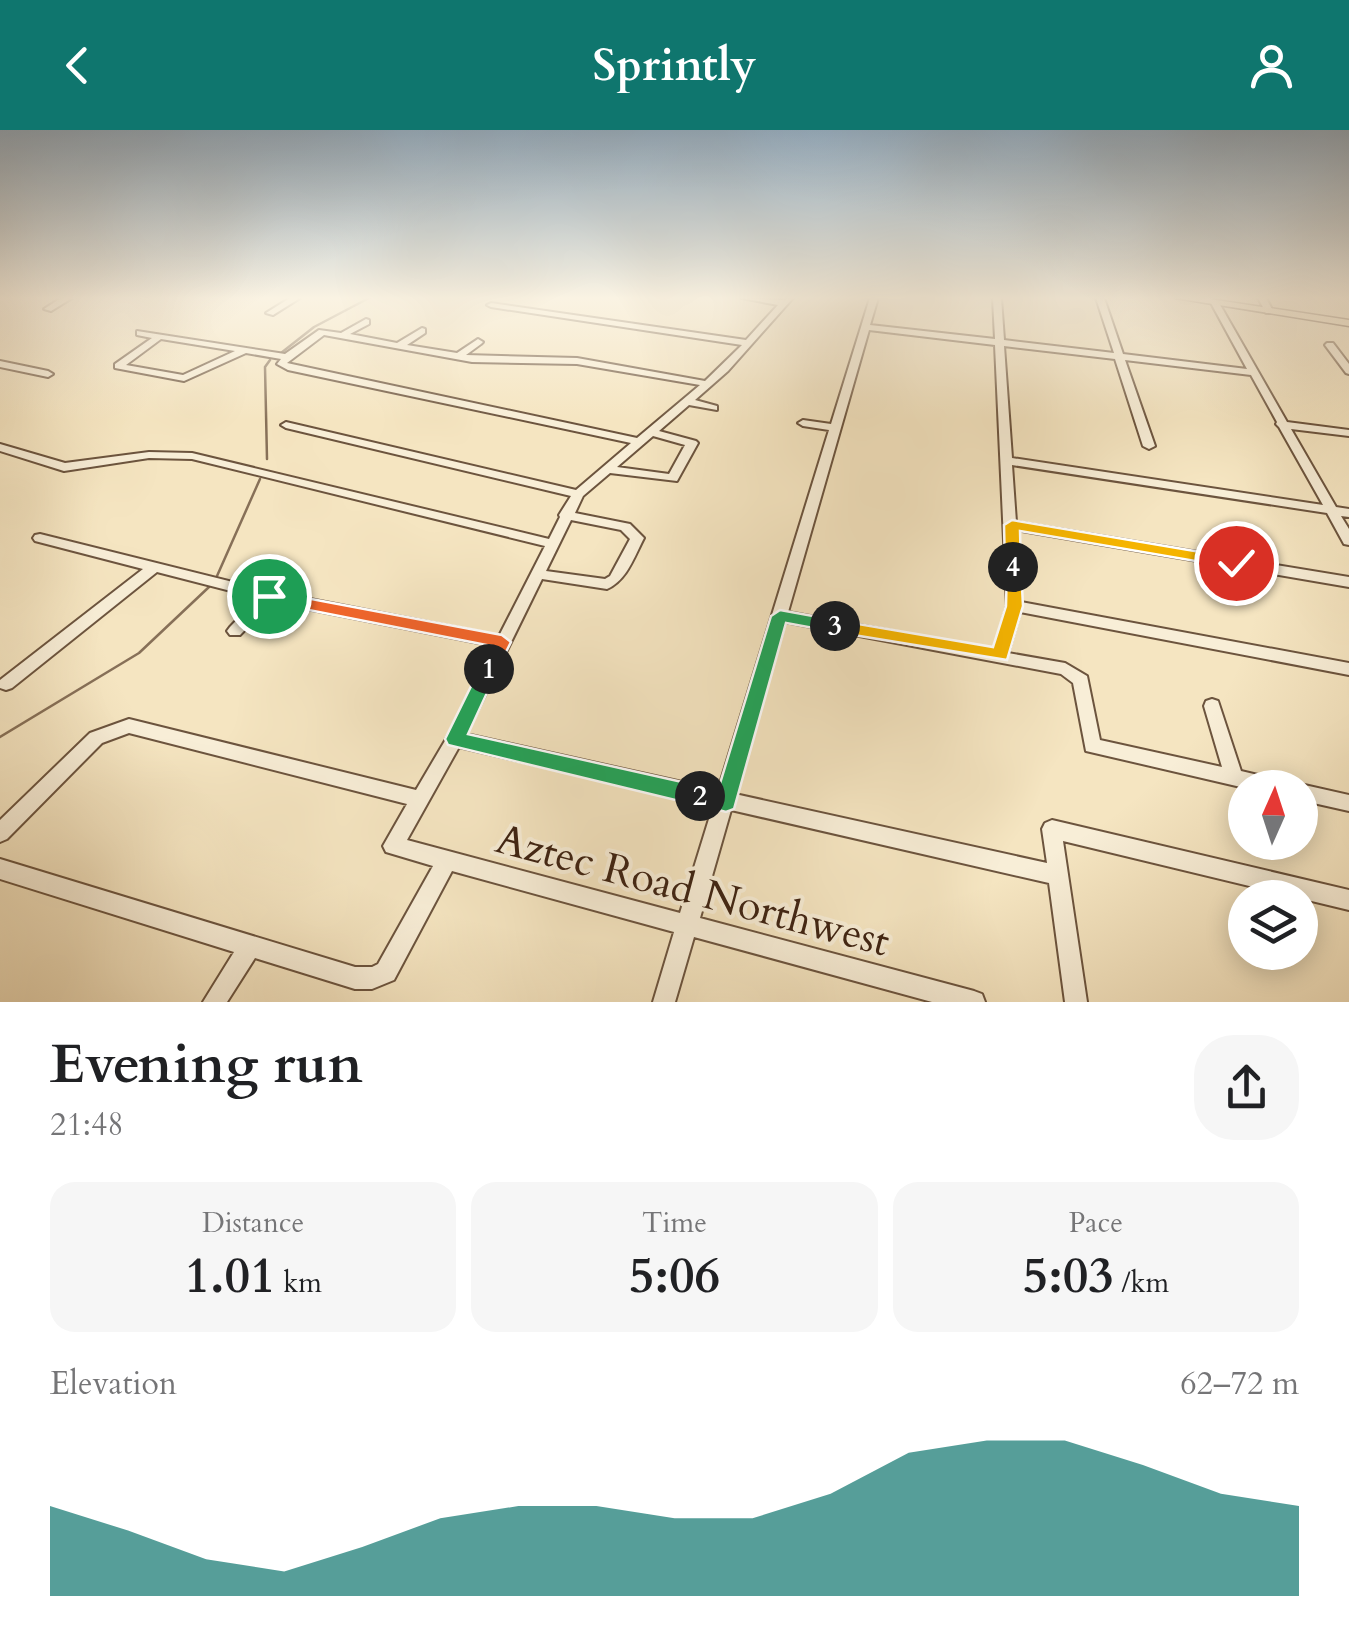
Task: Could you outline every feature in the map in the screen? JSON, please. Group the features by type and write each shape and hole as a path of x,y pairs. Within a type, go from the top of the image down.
{"street":[{"path":"155,339 118,366 184,378 243,351"},
{"path":"161,339 287,357"},
{"path":"313,339 282,364 692,443 678,474 666,480 606,469"},
{"path":"361,339 459,356 576,362 708,384"},
{"path":"400,346 411,339"},
{"path":"721,339 750,343"},
{"path":"0,833 96,738 116,729 144,729 419,799 455,739 550,543 578,494 708,384 754,339"},
{"path":"664,1002 862,339"},
{"path":"960,339 1251,372"},
{"path":"1000,339 1014,606 1000,656"},
{"path":"1114,339 1149,446"},
{"path":"1234,339 1349,541"},
{"path":"459,356 478,342"},
{"path":"1330,345 1349,371"},
{"path":"567,378 576,362"},
{"path":"0,364 48,374"},
{"path":"688,401 714,408"},
{"path":"803,423 836,428"},
{"path":"1281,424 1349,433"},
{"path":"286,425 578,494"},
{"path":"0,447 64,467 149,455 219,461 550,543"},
{"path":"1008,461 1349,513"},
{"path":"536,574 606,584 616,579 638,538 625,527 565,515"},
{"path":"1012,525 1349,582"},
{"path":"40,538 269,596 502,642"},
{"path":"6,684 152,568"},
{"path":"234,631 269,596"},
{"path":"1014,606 1349,669"},
{"path":"780,616 1076,673 1082,680 1092,746 1228,776"},
{"path":"1212,706 1232,770"},
{"path":"455,739 1055,875"},
{"path":"1318,796 1349,803"},
{"name":"Aztec Road Northwest","path":"419,799 394,846 974,1002"},
{"path":"1076,1002 1050,834 1059,828 1349,900"},
{"path":"0,869 355,978 386,972 446,863"},
{"path":"214,1002 251,945"}],"waterway":[{"path":"281,353 299,339"},
{"path":"267,459 265,367 270,360"},
{"path":"217,576 260,479"},
{"path":"0,737 139,653 209,587"}],"route":[{"path":"269,596 502,642 455,739 726,802 780,616 1000,656 1014,606 1012,525 1236,563"}]}
